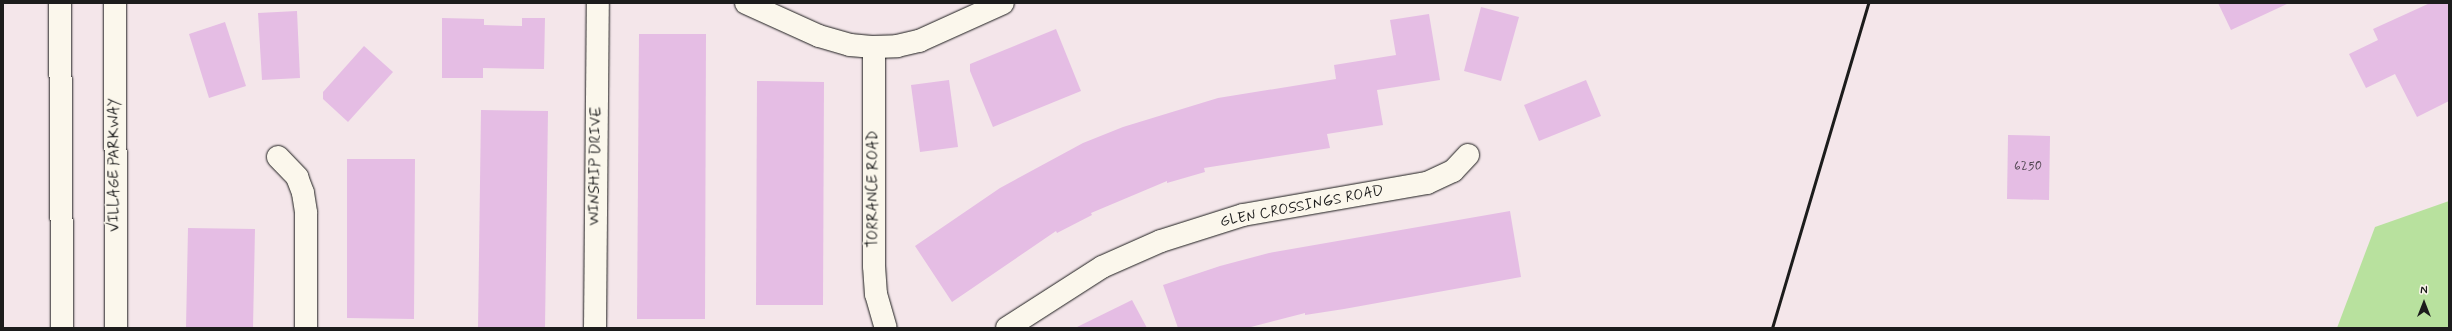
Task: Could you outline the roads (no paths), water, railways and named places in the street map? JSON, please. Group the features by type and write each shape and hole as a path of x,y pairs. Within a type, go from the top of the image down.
{"street":[{"path":"60,3 62,328"},
{"name":"VILLAGE PARKWAY","path":"115,3 116,328"},
{"name":"WINSHIP DRIVE","path":"595,328 598,3"},
{"path":"746,3 826,38 850,45 874,48 897,46 919,41 1003,3"},
{"name":"TORRANCE ROAD","path":"874,48 874,266 876,294 886,328"},
{"name":"GLEN CROSSINGS ROAD","path":"1007,328 1102,267 1161,241 1243,215 1427,184 1453,171 1468,154"},
{"path":"278,157 297,177 303,193 306,213 306,328"}],"railway":[{"path":"1772,328 1868,3"}]}
